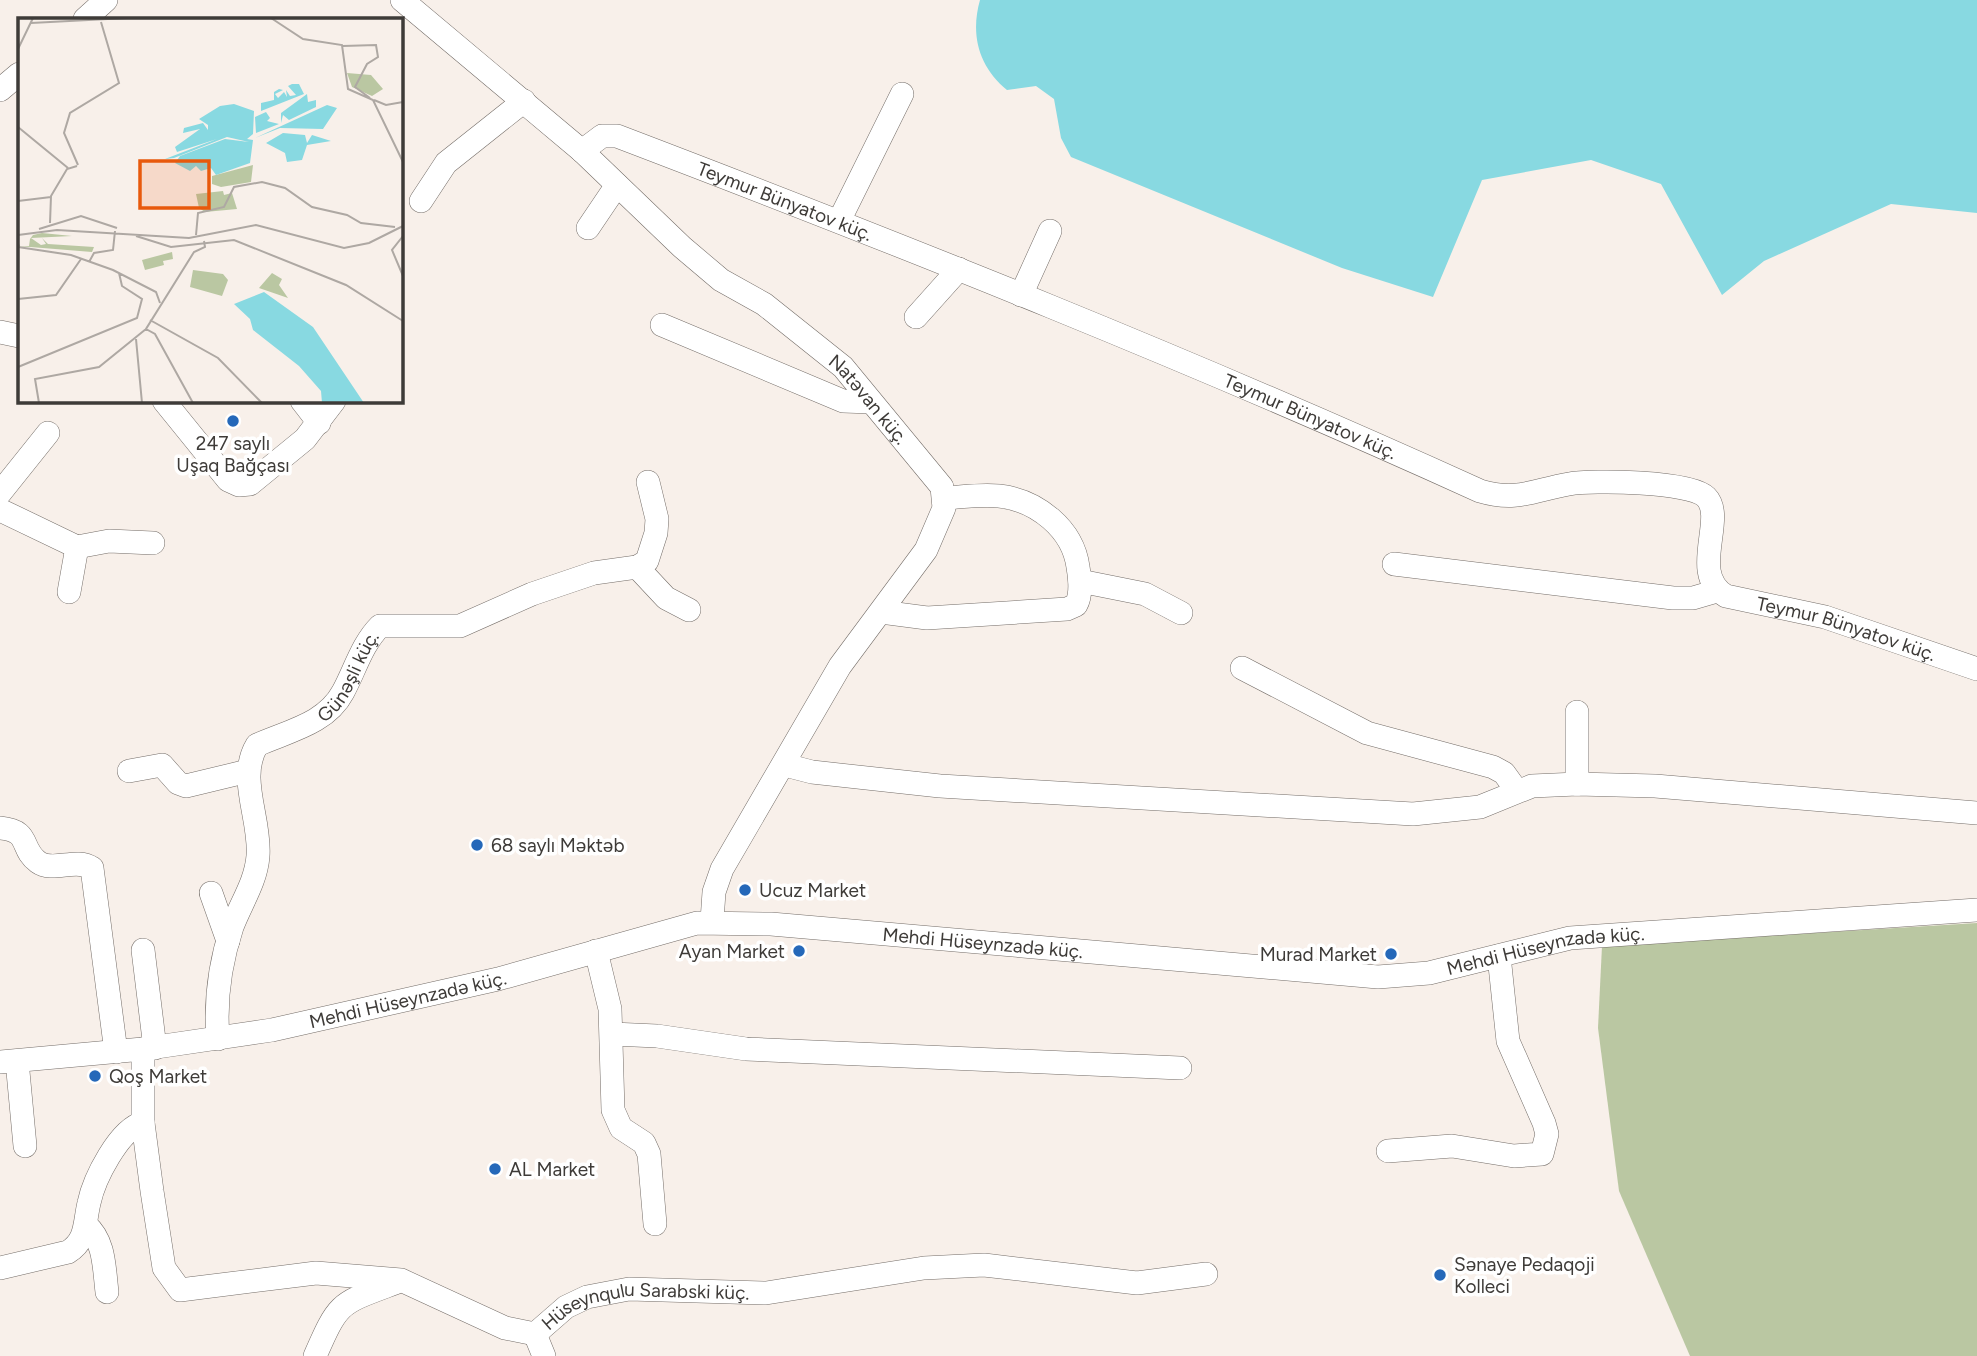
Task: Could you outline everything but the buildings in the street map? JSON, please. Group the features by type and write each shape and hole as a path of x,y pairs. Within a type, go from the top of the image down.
{"street":[{"path":"88,18 106,0"},
{"name":"Natəvan küç.","path":"402,0 582,151 721,279 764,304 844,367 936,477 944,498"},
{"path":"0,90 18,75"},
{"path":"839,221 902,94"},
{"path":"421,201 446,163 524,101"},
{"name":"Teymur Bünyatov küç.","path":"582,151 602,136 617,136 959,269 1226,379 1489,494 1509,498 1570,484 1592,483 1679,488 1698,492 1707,498 1712,508 1709,569 1717,591 1726,596 1825,617 1977,668"},
{"path":"588,228 617,185"},
{"path":"1021,295 1050,231"},
{"path":"916,317 959,269"},
{"path":"662,325 844,401 871,402"},
{"path":"0,332 18,336"},
{"path":"165,402 228,480 239,485 250,484 319,422 333,402"},
{"path":"303,402 319,422"},
{"path":"0,493 48,433"},
{"path":"648,482 657,519 656,533 647,561 637,567 666,598 689,610"},
{"path":"712,921 714,892 722,869 785,765 840,666 926,550 941,519 944,498 999,496 1047,515 1060,527 1074,550 1080,581 1079,599 1067,609 927,618 881,612"},
{"path":"0,510 77,547 109,541 153,543"},
{"path":"69,592 77,547"},
{"path":"1394,564 1673,598 1693,598 1717,591"},
{"name":"Günəşli küç.","path":"248,771 257,745 310,724 328,712 342,695 370,635 380,626 460,626 532,594 582,577 637,567"},
{"path":"1080,581 1145,594 1181,614"},
{"path":"1242,668 1367,733 1493,767 1504,773 1517,791"},
{"path":"1577,712 1577,784"},
{"path":"129,771 154,764 162,765 178,783 186,786 248,771 258,856 254,875 228,941 217,996 218,1039"},
{"path":"785,765 812,772 940,786 1413,814 1479,807 1532,786 1577,784 1683,788 1977,813"},
{"path":"0,828 13,829 22,835 37,861 46,865 85,863 92,868 116,1052"},
{"path":"211,893 228,941"},
{"name":"Mehdi Hüseynzadə küç.","path":"8,1061 116,1052 218,1039 390,1006 677,928 712,921 771,923 1378,977 1429,973 1580,937 1977,910"},
{"name":"Hüseynqulu Sarabski küç.","path":"142,950 149,1048 143,1123 164,1268 180,1290 316,1273 401,1280 505,1328 535,1334 566,1307 587,1297 629,1289 766,1293 923,1268 984,1265 1137,1283 1206,1274"},
{"path":"596,951 610,1009 613,1110 621,1128 644,1143 649,1154 655,1224"},
{"path":"1388,1151 1463,1146 1514,1156 1542,1154 1547,1134 1544,1123 1507,1041 1499,956"},
{"path":"612,1034 657,1036 746,1049 1180,1068"},
{"path":"8,1061 25,1146"},
{"path":"0,1268 68,1252 83,1238 94,1185 124,1133 143,1123"},
{"path":"86,1225 95,1232 100,1243 107,1292"},
{"path":"315,1356 337,1308 401,1280"},
{"path":"535,1334 544,1356"}],"green space":[{"path":"1977,923 1977,1356 1690,1356 1619,1191 1598,1028 1602,946"}],"water":[{"path":"980,0 1977,0 1977,213 1891,204 1764,261 1722,295 1661,184 1591,160 1482,180 1433,297 1342,268 1071,157 1061,138 1054,99 1036,86 1007,90 997,81 984,61 979,50 976,26"}],"place":[{"name":"247 saylı Uşaq Bağçası","path":"233,421"},
{"name":"68 saylı Məktəb","path":"477,845"},
{"name":"Ucuz Market","path":"745,890"},
{"name":"Ayan Market","path":"799,951"},
{"name":"Murad Market","path":"1391,954"},
{"name":"Qoş Market","path":"95,1076"},
{"name":"AL Market","path":"495,1169"},
{"name":"Sənaye Pedaqoji Kolleci","path":"1440,1275"}]}
